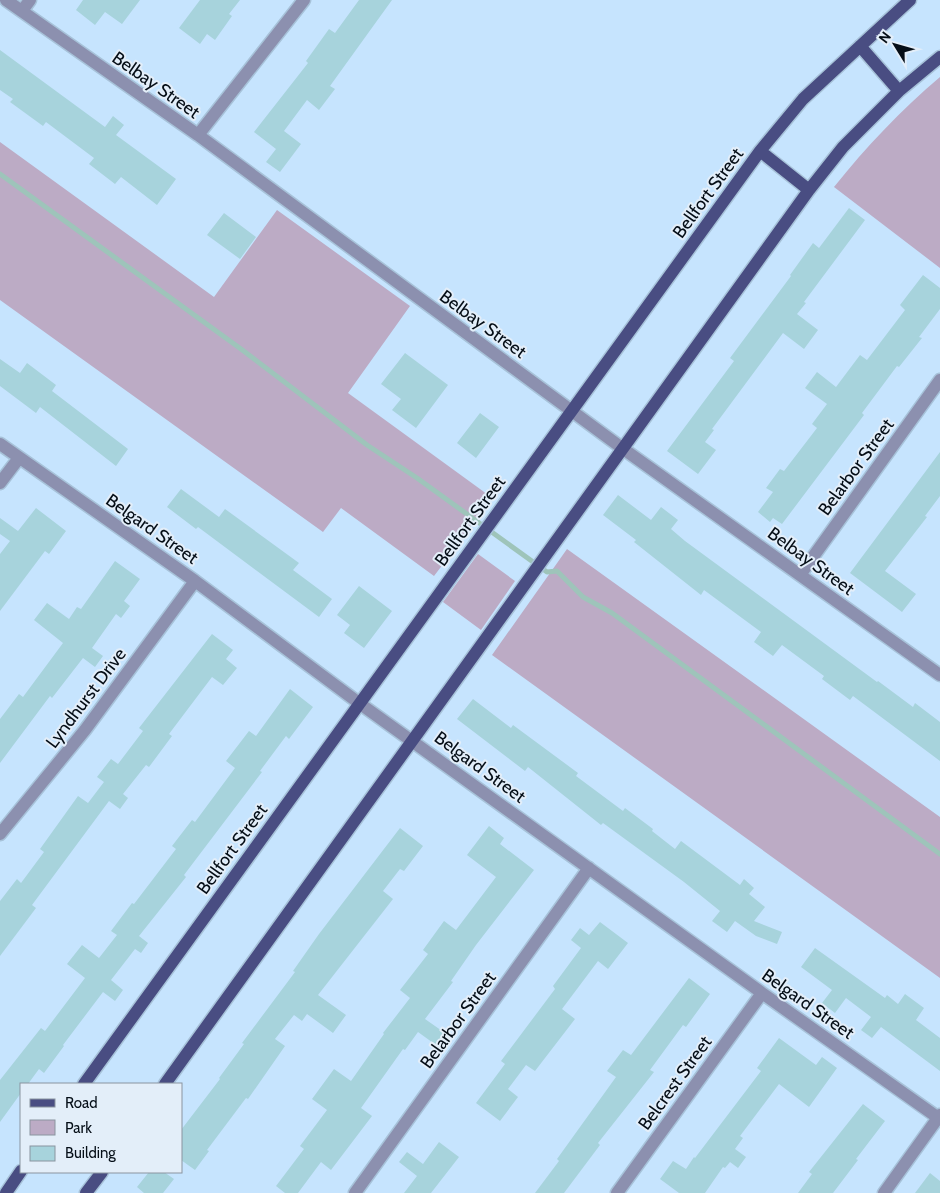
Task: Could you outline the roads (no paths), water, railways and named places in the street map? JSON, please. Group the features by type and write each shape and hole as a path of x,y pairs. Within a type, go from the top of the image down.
{"main road":[{"name":"Bellfort Street","path":"85,1083 760,151 803,99 910,0"},
{"path":"860,46 899,91"},
{"path":"166,1083 809,190 843,147 899,91 940,58"},
{"path":"760,151 809,190"},
{"path":"6,1193 20,1172"},
{"path":"86,1193 101,1173"}],"street":[{"name":"Belbay Street","path":"6,0 198,135 622,448 940,675"},
{"path":"22,11 30,0"},
{"path":"198,135 304,0"},
{"name":"Belarbor Street","path":"800,574 940,380"},
{"name":"Belgard Street","path":"0,444 195,581 359,703 762,993 939,1117"},
{"path":"0,483 19,458"},
{"name":"Lyndhurst Drive","path":"0,834 85,730 195,581"},
{"name":"Belarbor Street","path":"355,1193 589,868"},
{"name":"Belcrest Street","path":"617,1193 762,993"},
{"path":"884,1193 939,1117"}],"waterway":[{"path":"0,174 241,349 367,445 417,478 547,572 557,571 583,597 612,613 940,854"}]}
